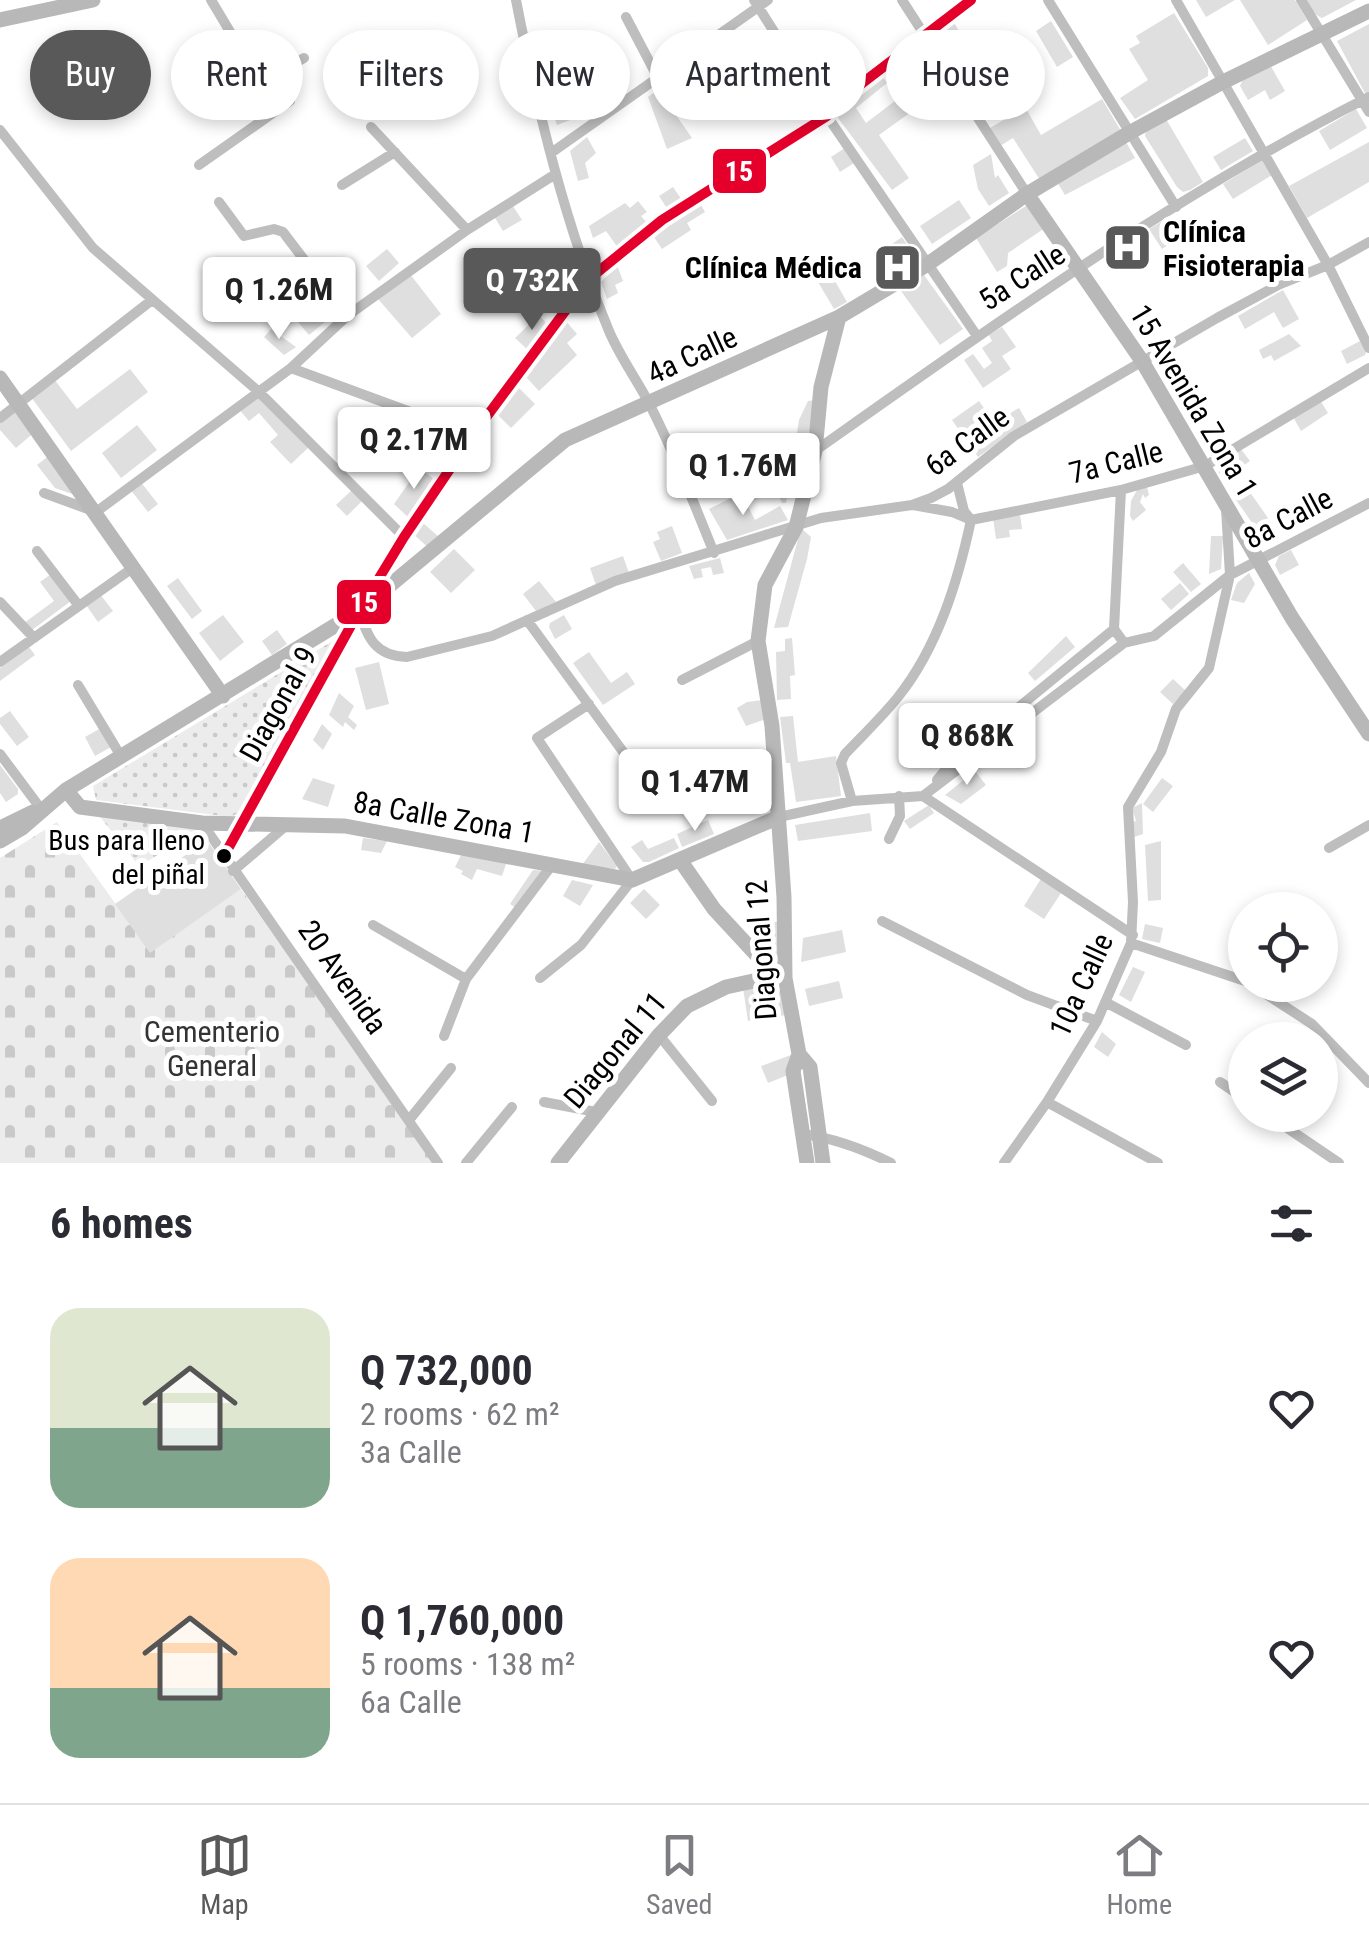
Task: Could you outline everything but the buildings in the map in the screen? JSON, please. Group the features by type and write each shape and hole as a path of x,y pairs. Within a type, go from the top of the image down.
{"main road":[{"path":"0,20 92,0"},
{"name":"4a Calle","path":"41,809 359,611 565,440 839,317 1129,133 1369,11"},
{"name":"15 Avenida Zona 1","path":"1028,194 1142,361 1258,562 1369,734"},
{"name":"Diagonal 12","path":"823,1163 810,1068 799,1054 780,977 780,816 772,726 758,641 765,585 796,526 815,451 821,387 839,317"},
{"path":"0,378 224,696"},
{"name":"Diagonal 9","path":"224,856 359,611"},
{"name":"8a Calle Zona 1","path":"66,790 80,807 202,823 345,826 632,880"},
{"path":"0,828 41,809"},
{"path":"0,841 22,828 41,809"},
{"path":"632,880 780,816"},
{"path":"680,860 714,908 780,977"},
{"name":"Diagonal 11","path":"558,1163 658,1036 687,1006 707,994 780,977"},
{"name":"Diagonal 12","path":"799,1054 793,1070 807,1163"}],"street":[{"path":"211,0 229,30"},
{"path":"516,0 554,175 590,279 611,336 650,405 714,553"},
{"name":"15 Avenida Zona 1","path":"902,0 923,30"},
{"path":"931,30 971,0"},
{"path":"1048,0 1176,208"},
{"path":"1176,0 1328,265 1369,348"},
{"path":"1301,0 1366,99 1369,112"},
{"path":"722,30 760,2 776,30"},
{"path":"626,17 650,63"},
{"path":"866,80 886,65"},
{"path":"551,153 650,84"},
{"name":"5a Calle","path":"815,451 1078,270 1262,154 1366,99"},
{"path":"199,165 263,120"},
{"path":"359,611 473,434 590,279 662,220 821,120"},
{"path":"830,120 978,336"},
{"name":"15 Avenida Zona 1","path":"981,120 1028,194"},
{"path":"371,126 467,230"},
{"path":"0,130 93,248 258,391 404,537"},
{"path":"342,184 394,152"},
{"path":"44,493 96,512 291,368 346,316 467,230 554,175"},
{"path":"220,202 244,236 274,228 283,232 346,316"},
{"name":"6a Calle","path":"359,611 373,646 393,656 407,657 492,636 615,581 821,518 912,505 957,483 1014,436 1142,361 1280,284 1328,265 1369,242"},
{"path":"0,418 152,300"},
{"path":"291,368 473,434"},
{"name":"7a Calle","path":"912,505 971,520 1121,490 1205,466 1369,368"},
{"path":"852,801 841,763 845,754 899,696 924,657 958,577 971,520 964,511 957,483"},
{"path":"1121,490 1114,630 1124,644"},
{"path":"923,796 1124,644 1164,630 1230,576 1225,503"},
{"name":"8a Calle","path":"1230,576 1369,503"},
{"path":"36,551 79,606"},
{"path":"0,662 134,568"},
{"name":"10a Calle","path":"1004,1163 1097,1020 1132,939 1128,807 1161,752 1176,709 1209,668 1230,576"},
{"path":"0,602 34,638"},
{"path":"527,620 640,776"},
{"path":"923,796 952,762 1114,630"},
{"path":"682,680 758,641"},
{"path":"78,685 122,758"},
{"path":"540,978 581,945 632,880 537,738 589,704"},
{"path":"0,754 41,809"},
{"path":"889,839 900,816 899,796"},
{"path":"780,816 852,801 923,796 1132,939 1228,974"},
{"name":"20 Avenida","path":"202,823 438,1163"},
{"path":"234,871 288,824"},
{"path":"1330,848 1369,826"},
{"path":"444,1036 466,979 552,865"},
{"path":"882,921 1027,995 1097,1020"},
{"path":"373,925 466,979"},
{"path":"1105,1002 1186,1044"},
{"path":"1278,1002 1312,1024 1369,1083"},
{"path":"658,1036 712,1101"},
{"path":"408,1120 451,1068"},
{"path":"1220,1082 1228,1087"},
{"path":"544,1102 596,1112"},
{"path":"1047,1102 1158,1163"},
{"path":"466,1163 512,1107"},
{"path":"1293,1132 1339,1163"},
{"path":"802,1134 822,1136 891,1163"}],"green space":[{"path":"336,639 248,807 231,817 96,800 93,786"},
{"path":"93,808 202,829 139,866"},
{"name":"Cementerio General","path":"57,822 150,952 241,889 435,1163 0,1163 0,858"}],"transit line":[{"name":"15","path":"224,856 404,537 473,435 589,279 662,220 827,116 831,107 971,0"}],"place":[{"name":"Clínica Fisioterapia","path":"1128,248"},
{"name":"Clínica Médica","path":"897,267"},
{"name":"Bus para lleno del piñal","path":"224,856"}]}
